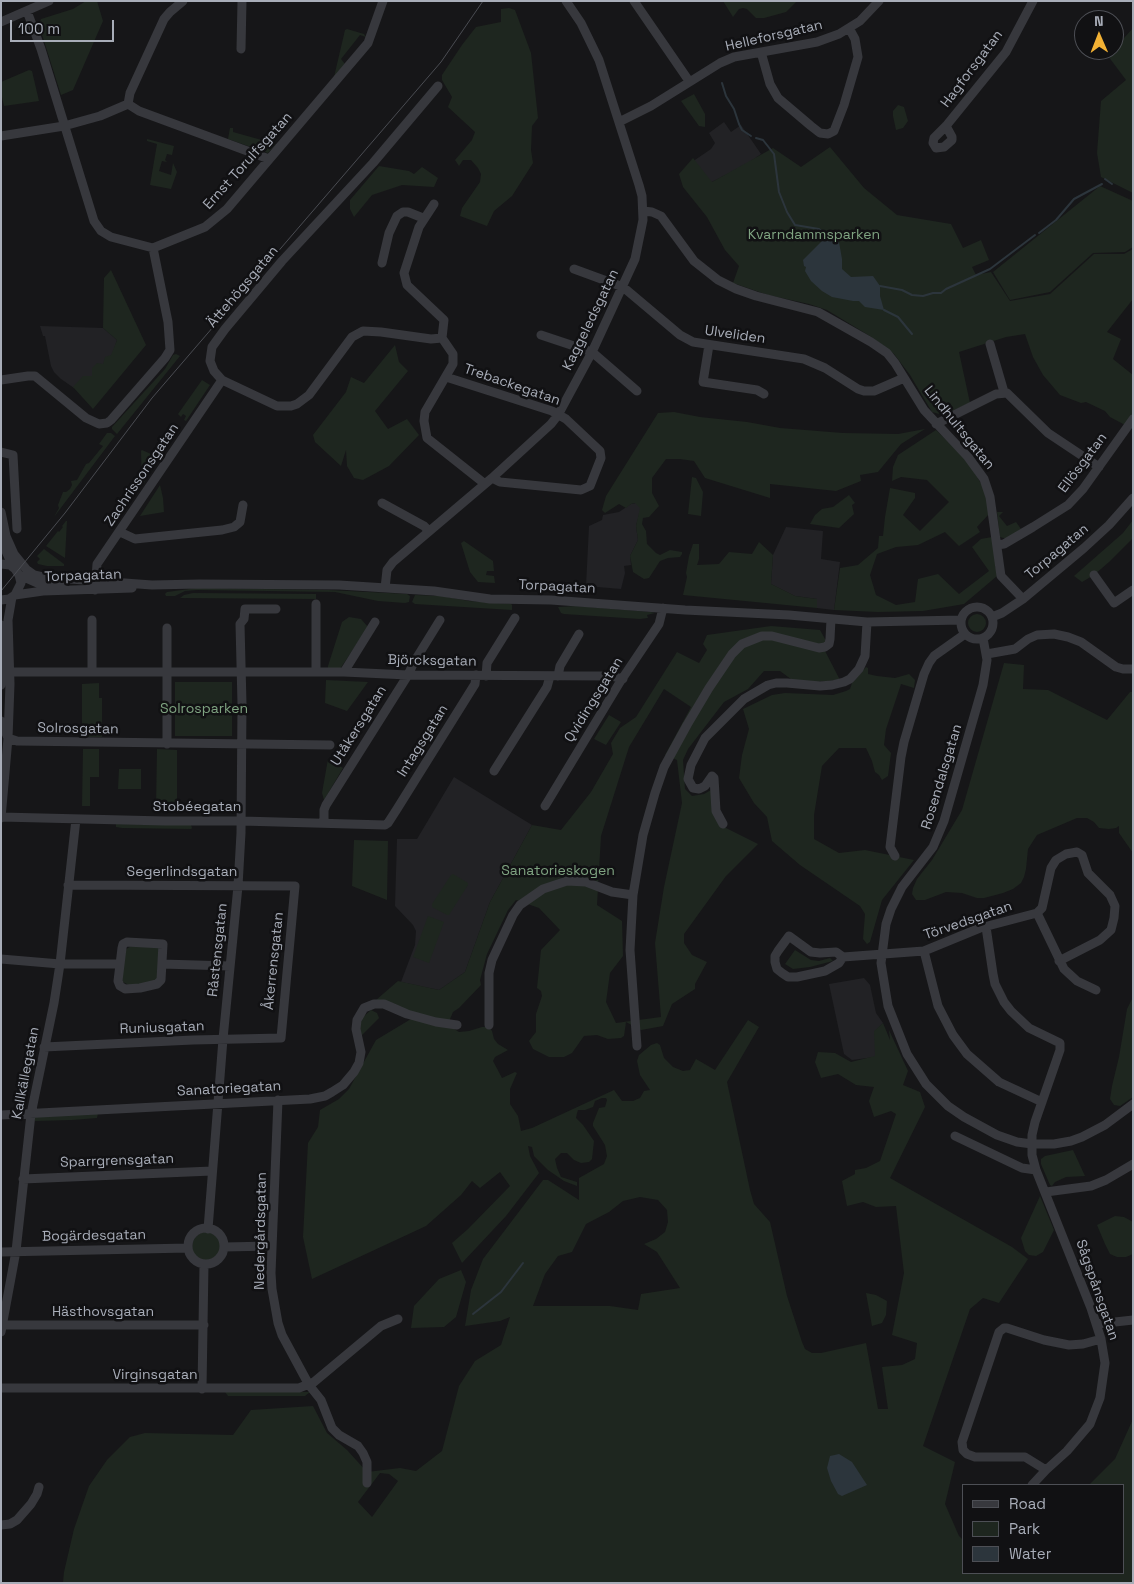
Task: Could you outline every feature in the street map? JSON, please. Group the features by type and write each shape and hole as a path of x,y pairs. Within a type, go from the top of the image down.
{"street":[{"path":"1,22 49,1"},
{"path":"128,104 130,94 164,19 183,1"},
{"path":"241,49 242,1"},
{"name":"Ernst Torulfsgatan","path":"153,248 205,227 227,208 368,43 383,1"},
{"name":"Kaggeledsgatan","path":"385,588 387,570 393,562 488,481 551,424 558,415 592,352 635,259 643,211 639,185 593,46 581,23 566,1"},
{"path":"634,1 689,81"},
{"name":"Helleforsgatan","path":"619,122 651,106 689,81 734,57 817,42 849,28 860,21 879,1"},
{"name":"Hagforsgatan","path":"946,126 1006,52 1033,1"},
{"path":"1,380 35,376 86,418 99,424 106,423 112,420 170,350 168,322 153,248 111,237 97,226 27,11"},
{"path":"761,52 770,84 778,98 811,126 823,134 828,134 834,131 857,62 858,48 849,28"},
{"name":"Ättehögsgatan","path":"222,380 214,371 210,361 210,352 215,342 282,262 373,163 438,86"},
{"path":"1,136 64,126 100,116 128,104"},
{"path":"128,104 139,111 268,159"},
{"path":"434,204 423,218 405,268 405,280 412,290 444,320 442,338 453,354 453,364 425,412 424,420 427,438 488,481"},
{"name":"Lindhultsgatan","path":"643,211 652,212 660,216 694,261 718,280 756,296 807,308 828,316 880,348 895,363 924,410 968,457 984,478 990,497 1001,576 1023,599"},
{"path":"382,263 389,233 397,216 403,212 408,212 423,218"},
{"name":"Ulveliden","path":"574,269 623,287 680,336 693,342 804,358 864,391 874,391 904,378"},
{"path":"222,380 277,406 291,406 297,404 308,395 352,337 363,331 431,339 442,338"},
{"path":"541,335 592,352 637,391"},
{"path":"990,344 1004,392"},
{"path":"708,345 703,382 757,390 764,394"},
{"name":"Trebackegatan","path":"446,378 541,407 558,415 566,419 600,451 601,458 590,486 581,490 488,481"},
{"name":"Zachrissonsgatan","path":"95,585 97,564 222,380"},
{"path":"936,424 996,394 1004,392 1010,395 1048,433 1099,466"},
{"name":"Ellösgatan","path":"997,545 1004,544 1068,505 1083,489 1133,419"},
{"path":"1,452 13,456 17,529"},
{"name":"Torpagatan","path":"992,617 1002,613 1023,599 1109,525 1133,498"},
{"path":"382,503 424,526 429,531"},
{"path":"120,532 135,539 222,530 234,527 240,522 243,505"},
{"name":"Torpagatan","path":"1,512 6,536 12,550 22,566 31,573 43,577 95,585"},
{"path":"1,540 6,554 16,571 20,586 14,596 8,620 10,672 8,738 1,817"},
{"name":"Torpagatan","path":"1,564 34,582 49,584 86,584 136,588 152,585 199,584 339,585 434,591 490,599 551,600 789,615 867,622 961,620"},
{"path":"1094,575 1114,603 1133,590"},
{"name":"Torpagatan","path":"1,600 43,591 95,585"},
{"path":"316,604 316,672"},
{"path":"976,607 986,610 992,617 992,629 983,638 971,638 965,634 962,628 961,620 967,611 976,607"},
{"name":"Qvidingsgatan","path":"545,806 658,624 663,608"},
{"path":"241,673 240,624 244,619 244,609 276,610"},
{"path":"486,676 487,663 514,618"},
{"path":"637,1046 630,950 633,895 643,836 664,768 686,725 732,654 742,644 762,636 782,638 819,648 825,647 829,644 831,619"},
{"path":"92,620 92,672"},
{"name":"Utåkersgatan","path":"324,823 324,810 440,620"},
{"path":"344,672 374,622"},
{"path":"723,824 716,811 716,780 712,776 705,786 699,789 691,786 688,779 691,765 705,738 744,699 768,685 787,683 832,686 850,679 859,669 865,656 867,622"},
{"path":"1,624 1,685"},
{"path":"166,628 167,744"},
{"path":"499,769 579,634"},
{"path":"895,856 890,847 904,742 924,674 934,656 965,634"},
{"path":"987,654 1015,649 1037,635 1054,634 1081,642 1116,667 1133,669"},
{"name":"Rosendalsgatan","path":"983,638 987,654 981,693 944,820 933,847 902,887 890,909 886,924 881,954 882,976 888,1006 906,1052 922,1079 948,1106 971,1122 1006,1139 1032,1144 1054,1144 1082,1137 1105,1125 1133,1104"},
{"name":"Björcksgatan","path":"10,672 344,672 408,675 611,676 623,679"},
{"name":"Råstensgatan","path":"208,1229 242,821 241,673"},
{"name":"Intagsgatan","path":"390,820 474,684 476,675"},
{"path":"1,721 8,738"},
{"name":"Solrosgatan","path":"8,738 17,741 330,745"},
{"name":"Stobéegatan","path":"1,817 242,821 381,826 390,820"},
{"name":"Kallkällegatan","path":"2,1328 16,1251 31,1114 54,1003 60,964 76,819"},
{"path":"1059,961 1093,945 1108,934 1114,918 1115,906 1113,900 1107,890 1088,873 1080,853 1075,851 1060,856 1053,864 1042,908 1037,913 1059,961 1064,969 1077,981 1096,990"},
{"path":"489,1026 489,973 492,960 513,915 520,905 543,889 567,881 586,882 612,892 633,895"},
{"name":"Segerlindsgatan","path":"68,885 295,886"},
{"name":"Åkerrensgatan","path":"280,1038 295,886"},
{"name":"Törvedsgatan","path":"843,957 839,963 825,971 797,977 788,976 777,970 774,962 778,951 790,936 811,952 836,952 843,957 924,951 986,926 1037,913"},
{"name":"Sågspånsgatan","path":"986,926 995,984 1004,1002 1029,1028 1060,1043 1060,1050 1035,1122 1032,1155 1036,1170 1097,1324 1104,1357 1104,1374 1096,1410 1082,1434 1033,1484"},
{"path":"127,942 163,944 162,964 161,980 157,984 125,989 120,986 118,981 123,944 127,942"},
{"path":"924,951 938,1006 952,1036 966,1054 999,1082 1042,1102"},
{"path":"1,959 60,964 120,964"},
{"path":"162,964 230,966"},
{"name":"Sanatoriegatan","path":"1,1115 310,1099 325,1096 343,1085 359,1063 361,1052 356,1020 364,1008 369,1005 384,1004 407,1014 436,1022 457,1025"},
{"name":"Runiusgatan","path":"44,1047 280,1038"},
{"name":"Nedergårdsgatan","path":"278,1100 271,1282 282,1335 309,1385"},
{"path":"955,1136 1022,1168 1036,1170"},
{"path":"1046,1192 1091,1186 1132,1167"},
{"name":"Sparrgrensgatan","path":"23,1179 212,1171"},
{"path":"208,1229 220,1235 224,1248 218,1260 214,1263 204,1264 192,1258 188,1248 192,1235 199,1230 208,1229"},
{"path":"224,1248 272,1246"},
{"name":"Bogärdesgatan","path":"1,1252 188,1248"},
{"path":"202,1389 204,1264"},
{"path":"367,1483 368,1462 364,1453 358,1446 339,1435 332,1428 321,1400 309,1385 381,1326 398,1319"},
{"path":"1097,1324 1133,1320"},
{"name":"Hästhovsgatan","path":"2,1328 204,1325"},
{"path":"1046,1470 1025,1457 975,1457 963,1450 962,1442 999,1332 1007,1328 1044,1340 1070,1345 1101,1339"},
{"name":"Virginsgatan","path":"1,1388 202,1389 299,1388 309,1385"},
{"path":"1,1525 10,1524 17,1520 31,1504 39,1487"}],"shaded area":[{"path":"724,122 731,132 741,125 761,154 747,164 706,185 692,162 711,149 715,143 709,133"},
{"path":"40,326 103,328 117,340 105,377 74,388 61,379 51,366 45,336 43,336"},
{"path":"636,503 641,508 636,526 638,540 630,556 631,565 624,566 625,573 621,589 586,586 589,526 602,520 603,515 619,512"},
{"path":"786,527 823,531 821,559 840,562 834,610 817,608 817,599 795,596 771,584 773,555"},
{"path":"454,777 532,825 490,902 465,972 439,990 401,982 415,945 416,931 413,925 395,906 397,839 417,839"},
{"path":"864,978 870,985 876,1013 883,1023 875,1031 875,1057 852,1060 844,1054 829,984"}],"green space":[{"path":"86,1 97,1 103,21 73,90 61,95 39,25 41,19 73,9"},
{"path":"723,1 797,1 786,12 764,18 756,18 747,9 743,8 739,9 733,17"},
{"path":"509,8 515,10 531,53 538,118 532,126 531,150 533,163 512,196 494,211 487,226 460,216 462,208 480,182 481,174 471,160 463,160 459,166 455,160 472,140 475,132 448,107 452,97 442,80 442,75 476,27 501,22 501,9"},
{"path":"1133,28 1133,193 1101,177 1097,153 1101,101 1126,80 1111,60 1124,60 1124,38"},
{"path":"345,30 364,34 366,37 360,35 341,59 345,64 334,77"},
{"path":"29,70 32,71 39,101 4,106 1,82"},
{"path":"694,94 705,114 705,127 699,126 681,101"},
{"path":"898,105 904,107 908,121 903,128 896,130 893,111"},
{"path":"230,128 233,128 233,132 276,144 268,153 228,139"},
{"path":"147,139 174,146 172,155 167,154 165,160 167,162 162,161 159,171 171,175 173,163 177,172 171,189 150,185 157,144 147,141"},
{"name":"Kvarndammsparken","path":"830,147 864,188 897,215 951,224 963,248 981,240 989,260 972,267 976,275 991,272 1010,301 1050,294 1094,254 1124,254 1133,249 1133,299 1107,332 1121,339 1113,359 1133,375 1133,415 1125,425 1110,417 1105,411 1086,402 1081,403 1060,395 1043,375 1033,357 1025,334 1006,337 959,352 970,403 943,415 932,412 910,375 894,354 873,338 827,310 768,295 733,283 739,266 725,250 707,217 683,187 679,174 693,158 712,182 773,148 801,167"},
{"path":"379,166 409,171 414,174 422,167 438,178 434,187 402,185 372,195 354,217 350,209 350,200"},
{"path":"1100,186 1133,201 1133,247 1125,252 1093,253 1050,292 1010,300 993,272"},
{"path":"111,270 146,345 93,409 73,387 83,376 92,376 92,368 97,363 103,364 105,357 111,355 117,340 103,328 104,278"},
{"path":"395,345 399,362 408,371 375,411 388,429 407,419 419,435 389,466 363,480 354,478 347,466 346,450 341,466 315,442 313,435 346,392 351,377 364,383"},
{"path":"173,355 180,356 117,434 112,427 165,369"},
{"path":"202,380 210,385 186,421 184,420 186,416 183,414 181,417 178,414"},
{"path":"674,412 780,428 843,433 898,434 925,429 901,444 878,472 860,475 861,481 836,491 770,484 770,498 705,478 694,461 666,459 652,478 652,493 659,506 649,517 643,518 642,524 646,531 647,544 656,553 660,555 670,550 682,552 682,554 680,557 660,561 649,578 644,579 633,572 630,556 638,540 636,526 640,508 635,503 626,508 619,504 605,513 602,510 606,496 658,413"},
{"path":"936,430 967,460 985,490 989,514 977,527 980,532 959,546 945,532 918,545 896,547 877,554 870,575 876,595 896,605 915,602 918,579 938,574 959,594 989,571 972,547 981,539 992,537 997,576 964,604 923,611 878,612 834,610 840,568 858,565 878,548 879,536 883,536 890,488 915,493 915,498 903,515 920,531 949,502 927,480 901,477 892,481 893,467 898,455"},
{"path":"107,433 115,436 54,517 59,508 58,505 63,492 70,489 71,481 77,480 86,464 103,446 99,444"},
{"path":"141,451 160,458 142,486"},
{"path":"692,477 696,478 703,492 701,516 688,514"},
{"path":"160,485 164,512 140,516"},
{"path":"849,495 855,503 852,505 854,514 839,528 810,524 815,515 822,509 833,507"},
{"path":"997,512 1003,512 999,516 1007,526 1016,522 1021,529 1007,539 1000,537"},
{"path":"1133,520 1133,538 1109,562 1094,575 1082,582 1074,576 1123,533"},
{"path":"67,521 65,558 46,546"},
{"path":"464,541 493,561 494,571 487,571 486,575 494,576 495,583 478,582 470,572 461,543"},
{"path":"759,542 773,555 771,584 795,596 817,599 817,608 683,595 689,556 693,544 699,544 697,565 719,564 729,552 752,554"},
{"path":"44,549 64,564 64,566 38,564 37,562 40,559 37,556"},
{"path":"197,588 329,590 407,594 410,596 409,602 405,603 378,601 335,592 197,590 185,591 175,596 166,596 165,594 167,592"},
{"path":"193,593 316,594 316,599 180,598"},
{"path":"415,595 442,596 469,601 511,604 512,610 415,604 412,602"},
{"path":"576,606 655,613 647,615 648,618 640,619 564,614 561,613 558,607"},
{"path":"973,614 981,614 986,619 984,630 973,632 968,627 968,619"},
{"path":"349,617 361,619 368,627 340,669 328,669 342,622"},
{"name":"Sanatorieskogen","path":"771,626 820,630 825,639 825,651 840,680 795,682 780,671 764,671 748,689 724,702 688,749 683,760 685,789 692,796 704,794 713,789 720,825 758,844 726,876 684,934 684,943 692,955 707,962 695,984 695,989 672,1004 663,1026 641,1030 626,1022 624,1036 621,1038 608,1039 597,1035 584,1036 572,1053 564,1057 549,1057 533,1049 529,1041 536,1032 536,1014 542,996 541,991 537,988 541,950 560,930 539,908 516,900 508,910 487,954 480,980 481,985 453,1012 450,1019 451,1027 459,1032 489,1027 498,1044 508,1050 495,1057 493,1061 502,1078 515,1072 517,1073 510,1089 510,1104 518,1116 521,1131 532,1128 614,1090 622,1101 633,1101 640,1098 644,1091 650,1090 640,1075 637,1061 639,1055 651,1045 657,1043 660,1045 664,1058 673,1067 683,1071 690,1070 696,1059 715,1070 748,1020 759,1027 727,1082 754,1204 770,1222 787,1296 805,1349 812,1353 821,1353 866,1343 878,1409 888,1409 882,1367 902,1365 915,1359 917,1343 892,1335 904,1273 896,1206 876,1207 863,1202 847,1206 842,1181 855,1174 855,1170 866,1168 880,1161 896,1114 891,1111 874,1117 869,1101 874,1087 856,1085 838,1074 821,1078 815,1062 818,1052 835,1053 851,1062 875,1056 874,1031 883,1023 890,1040 889,1030 908,1071 903,1085 920,1092 925,1107 890,1178 1012,1247 1028,1259 999,1303 983,1298 970,1309 923,1446 955,1462 945,1504 962,1539 962,1574 1124,1574 1124,1484 1090,1484 1115,1459 1133,1419 1133,1583 63,1583 74,1529 89,1486 107,1460 130,1437 145,1433 233,1435 251,1410 313,1406 327,1433 347,1450 367,1472 400,1468 416,1471 442,1451 459,1386 475,1361 501,1345 510,1317 500,1321 465,1326 471,1290 483,1259 543,1180 548,1180 579,1200 579,1178 604,1164 607,1156 605,1145 593,1123 599,1108 605,1107 607,1100 602,1098 595,1101 593,1107 578,1110 577,1113 576,1118 594,1141 592,1159 589,1162 581,1163 574,1160 567,1153 561,1153 555,1159 561,1177 577,1182 577,1186 564,1181 548,1170 534,1156 532,1147 528,1146 530,1156 539,1173 506,1216 462,1263 452,1243 510,1186 500,1172 480,1188 472,1181 461,1195 426,1226 312,1279 303,1237 308,1143 318,1127 320,1110 339,1099 349,1089 376,1040 411,1019 376,1000 398,981 439,990 465,972 490,902 532,825 561,830 591,792 613,754 611,743 620,728 636,717 677,652 699,663 707,650 703,644 707,635","holes":["664,689 691,707 665,755 677,760 682,803 664,887 655,943 661,1017 616,1023 606,1002 610,973 623,956 622,921 597,905 601,836 629,747","640,1197 658,1200 667,1210 668,1222 665,1232 656,1239 644,1244 657,1252 680,1288 641,1294 638,1310 610,1306 533,1306 545,1274 558,1256 572,1252 586,1224 609,1212 623,1201","380,1473 389,1474 398,1481 372,1517 358,1502"]},
{"path":"1004,663 1024,665 1023,689 1048,690 1107,720 1130,692 1133,692 1133,853 1119,833 1119,826 1109,829 1099,828 1087,818 1077,818 1037,835 1028,849 1024,877 1021,883 1013,889 984,898 977,898 962,893 946,892 925,900 916,900 912,894 917,879 932,860 962,810"},
{"path":"866,667 868,668 868,674 895,678 909,674 915,680 914,688 901,684 886,729 884,745 891,753 888,776 882,780 875,772 866,748 839,748 822,766 814,815 814,839 839,853 865,850 914,860 882,900 870,942 867,944 863,939 865,914 860,906 800,865 772,841 767,817 754,803 739,778 742,755 749,729 743,709 772,695 785,693 833,695 846,691 850,689 852,683"},
{"path":"326,680 368,682 347,711 325,703"},
{"name":"Solrosparken","path":"175,682 232,682 232,736 175,736"},
{"path":"99,683 99,698 102,698 102,737 82,737 82,684"},
{"path":"609,715 621,722 606,745 594,739"},
{"path":"83,749 99,749 99,777 90,777 90,806 82,806"},
{"path":"157,749 177,750 177,808 156,808"},
{"path":"328,759 343,768 324,800 322,793"},
{"path":"119,769 141,769 141,789 118,789"},
{"path":"116,824 191,825 192,828 122,828 116,827"},
{"path":"354,840 388,841 387,900 352,886"},
{"path":"453,874 468,883 468,885 449,915 447,915 432,907 432,904"},
{"path":"428,916 444,922 429,963 413,957"},
{"path":"131,946 159,947 159,977 153,983 129,985 123,982 125,950"},
{"path":"795,950 811,960 819,961 830,958 833,961 793,969 785,964"},
{"path":"1133,997 1133,1097 1120,1106 1114,1105 1110,1099 1127,1009"},
{"path":"371,1010 377,1013 379,1018 361,1036 360,1022"},
{"path":"98,1113 97,1118 72,1120 35,1121 33,1117"},
{"path":"1073,1150 1085,1176 1066,1177 1055,1182 1052,1186 1050,1185 1041,1164 1041,1159 1045,1156"},
{"path":"1040,1196 1054,1230 1043,1252 1036,1256 1029,1255 1025,1251 1021,1238"},
{"path":"1115,1216 1124,1217 1133,1222 1133,1254 1126,1257 1117,1257 1110,1254 1097,1225"},
{"path":"207,1232 213,1233 221,1241 221,1253 213,1261 207,1262 201,1261 193,1253 192,1247 193,1241 201,1233"},
{"path":"461,1270 466,1282 456,1317 444,1327 411,1328 414,1306 439,1279"},
{"path":"866,1293 876,1295 887,1301 886,1315 882,1323 872,1326"},
{"path":"225,1392 310,1392 305,1396 228,1396"}],"water":[{"path":"827,236 833,236 839,242 842,269 851,277 873,276 880,286 880,296 884,310 865,307 859,301 832,297 811,281 805,271 806,267 803,260"},
{"path":"839,1454 852,1462 867,1485 842,1496 838,1494 831,1481 827,1468 830,1456"}],"waterway":[{"path":"722,83 742,130 751,136"},
{"path":"756,138 763,140 774,154 779,192 787,212 795,225 819,229 822,232"},
{"path":"1105,179 1112,184"},
{"path":"1039,233 1056,220 1074,199 1102,184"},
{"path":"880,286 902,290 912,295 923,296 941,293 990,269 1035,235"},
{"path":"884,310 898,317 912,334"},
{"path":"473,1314 501,1292 523,1263"}],"tram line":[{"path":"1,591 65,513 152,398 441,62 483,1"}]}
